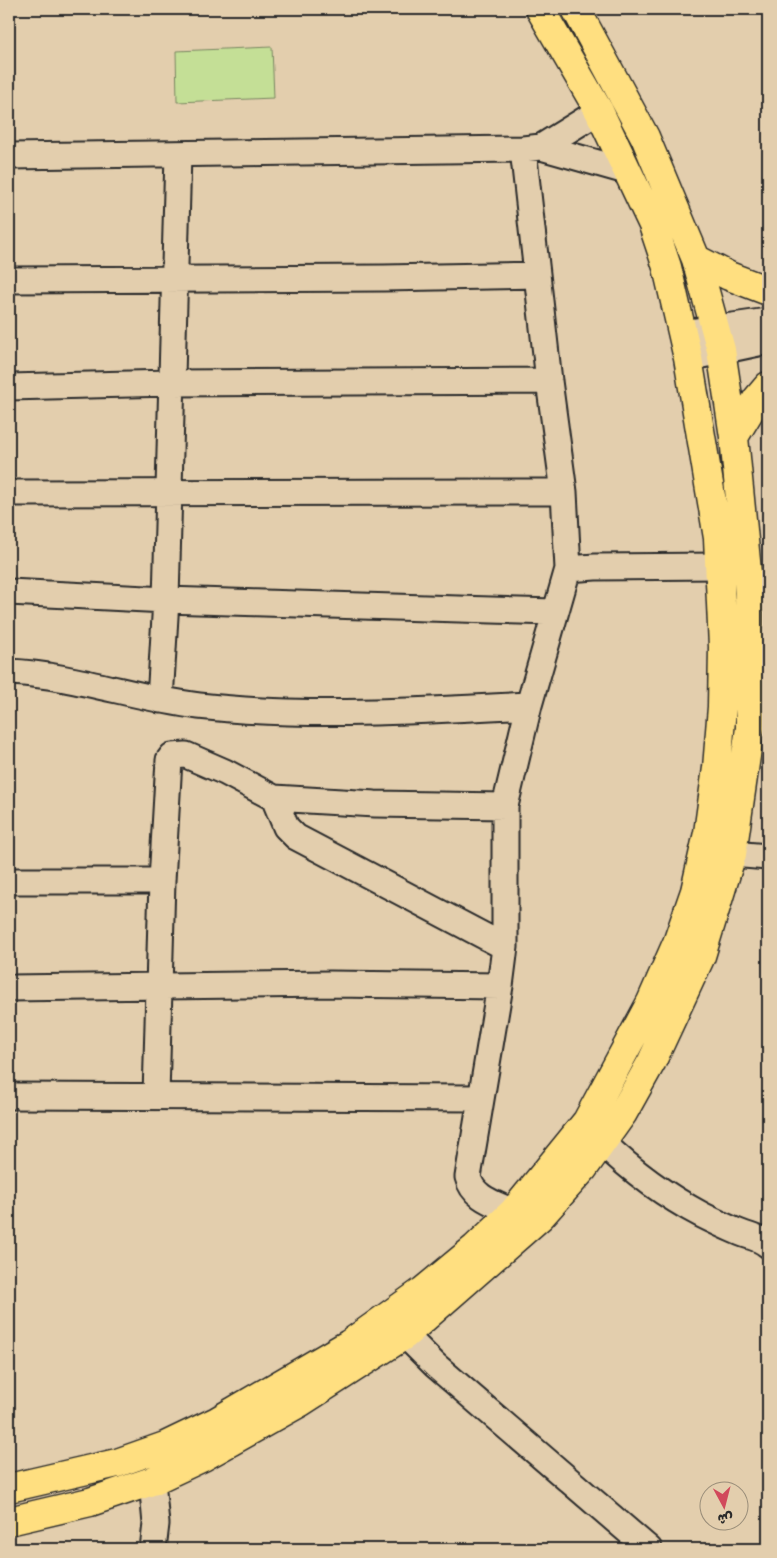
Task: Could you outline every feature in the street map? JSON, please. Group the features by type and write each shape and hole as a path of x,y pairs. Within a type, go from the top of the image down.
{"main road":[{"path":"9,1488 117,1462 165,1446 217,1421 349,1344 423,1291 513,1212 587,1121 651,1002 677,943 695,891 708,833 722,707 723,648 718,538 686,345 667,267 653,225 599,111 540,9"},
{"path":"9,1521 90,1502 152,1481 203,1457 301,1402 405,1335 541,1216 603,1143 623,1113 652,1061 701,956 732,854 750,728 749,592 734,437 718,339 696,259 645,137 576,9"},
{"path":"696,259 729,276 768,291"},
{"path":"734,437 757,399 768,386"}],"street":[{"path":"532,148 599,111"},
{"path":"513,1212 475,1194 470,1187 469,1165 500,986 505,946 505,806 529,705 554,612 568,569 564,492 537,275 532,148"},
{"path":"9,156 532,148 626,171"},
{"path":"160,700 166,600 170,383 176,278 178,154"},
{"path":"9,280 442,278 537,275"},
{"path":"686,345 718,339 768,321"},
{"path":"718,339 768,341"},
{"path":"9,387 170,383 549,381"},
{"path":"9,494 564,492"},
{"path":"568,569 720,566"},
{"path":"9,592 166,600 554,612"},
{"path":"9,672 63,678 160,700 250,710 454,710 529,705"},
{"path":"156,1096 162,881 169,760 172,756 186,755 225,772 274,798 375,804 505,806"},
{"path":"274,798 286,827 296,837 505,946"},
{"path":"732,854 768,857"},
{"path":"9,881 162,881"},
{"path":"9,988 160,988 330,984 500,986"},
{"path":"9,1096 480,1098"},
{"path":"603,1143 636,1172 668,1195 702,1215 766,1239"},
{"path":"405,1335 435,1365 649,1549"},
{"path":"152,1481 156,1524 153,1549"}],"green space":[{"path":"272,47 274,98 177,102 176,51"}]}
